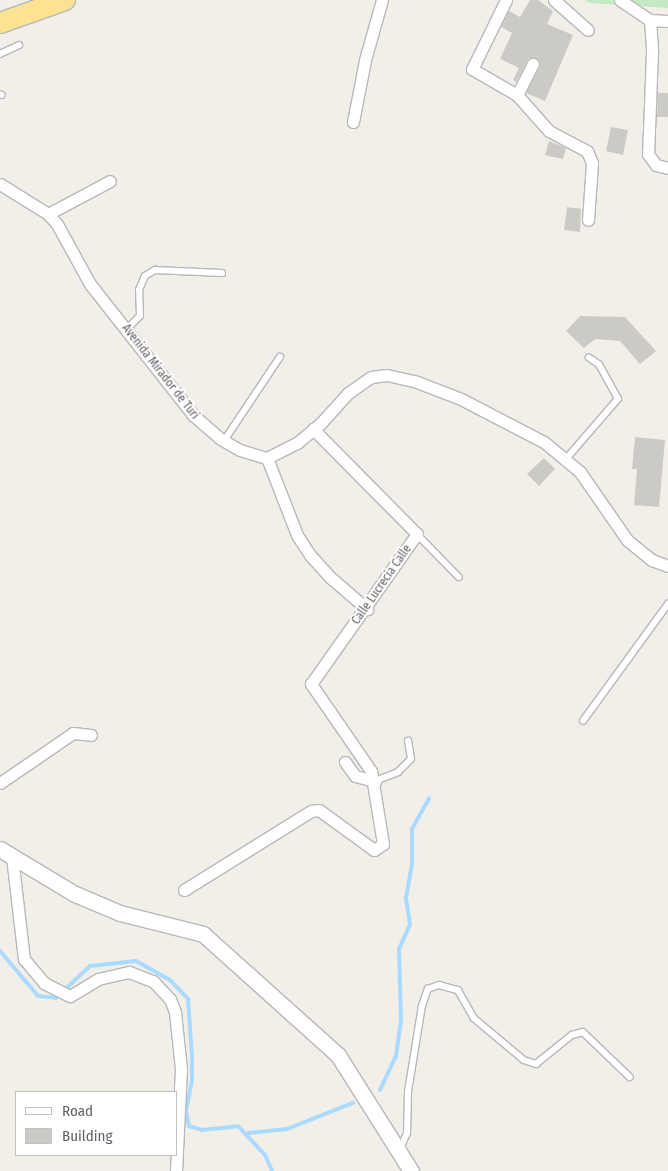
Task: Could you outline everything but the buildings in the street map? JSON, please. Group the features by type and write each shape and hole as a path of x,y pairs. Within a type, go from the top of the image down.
{"highway":[{"path":"0,23 65,0"}],"main road":[{"path":"6,853 75,894 120,913 203,934 338,1055 400,1149 411,1171"}],"street":[{"path":"353,122 365,60 382,0"},
{"path":"506,0 472,69 517,95 549,131 587,151 592,163 588,220"},
{"path":"554,0 588,30"},
{"path":"620,0 650,20 668,21"},
{"path":"650,20 652,52 648,154 656,165 668,168"},
{"path":"517,95 533,64"},
{"path":"48,214 110,181"},
{"name":"Avenida Mirador de Turi","path":"0,184 48,214 57,224 90,284 128,329 193,415 224,441 256,456 267,458"},
{"path":"367,609 331,578 310,555 297,535 267,458 297,443 348,393 371,377 387,375 460,399 544,442 580,472 627,540 652,560 668,566"},
{"name":"Calle Lucrecia Calle","path":"313,429 417,534 367,609 312,681 313,688 371,771 375,781"},
{"path":"0,783 73,733 91,735"},
{"path":"184,890 311,811 319,810 366,845 379,850 383,844 375,781 355,776 345,762"},
{"path":"6,853 24,959 46,985 62,994 77,994 98,979 129,972 153,981 170,999 175,1012 182,1069 178,1137"},
{"path":"176,1171 177,1156"}],"lane":[{"path":"0,54 19,45"},
{"path":"128,329 140,316 139,290 146,276 155,270 222,272"},
{"path":"224,441 280,357"},
{"path":"566,459 618,399 598,365 589,358"},
{"path":"417,534 459,577"},
{"path":"583,721 668,604"},
{"path":"375,781 398,772 411,759 408,742"},
{"path":"400,1149 407,1133 408,1092 422,1006 428,989 439,985 458,990 474,1018 524,1060 536,1064 572,1035 583,1032 630,1077"}],"green space":[{"path":"585,0 668,0 668,8 590,3"}],"waterway":[{"path":"380,1090 396,1056 401,1020 399,949 410,924 406,898 412,863 412,829 429,798"},
{"path":"0,951 38,996 56,998 90,966 136,961 169,979 188,999 192,1056 192,1080 186,1112 189,1126 202,1130 238,1126 265,1155 272,1171"},
{"path":"248,1133 287,1129 353,1103"}]}
